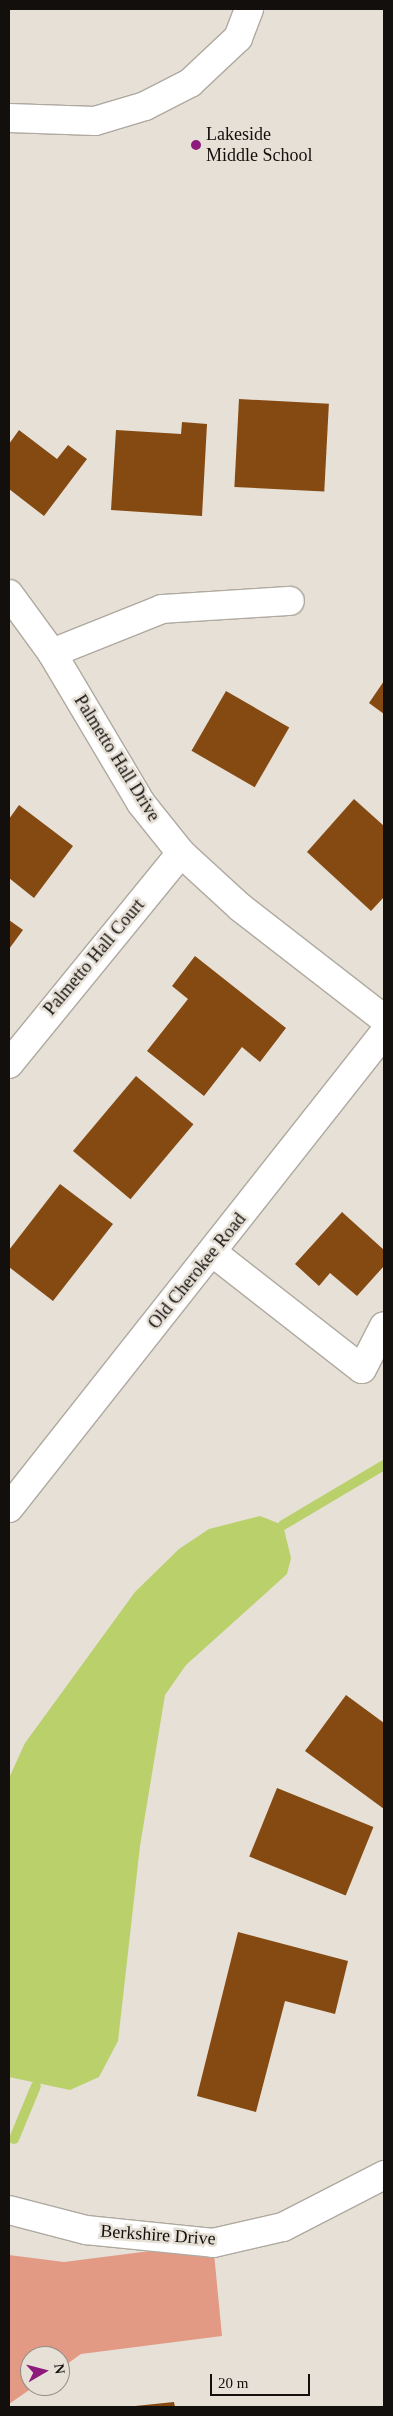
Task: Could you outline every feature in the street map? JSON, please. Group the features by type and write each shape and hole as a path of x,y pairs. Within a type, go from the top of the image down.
{"street":[{"path":"9,118 95,121 145,106 196,77 238,38 249,9"},
{"name":"Palmetto Hall Drive","path":"9,594 52,653 142,803 181,853 241,908 384,1019"},
{"path":"52,653 162,609 290,601"},
{"name":"Palmetto Hall Court","path":"9,1064 181,853"},
{"name":"Old Cherokee Road","path":"9,1508 384,1033"},
{"path":"212,1252 362,1369 384,1326"},
{"name":"Berkshire Drive","path":"9,2210 86,2230 213,2243 283,2227 384,2174"}],"shaded area":[{"path":"260,1516 283,1525 291,1558 287,1574 186,1665 165,1695 140,1846 118,2041 99,2077 70,2090 9,2077 9,1778 25,1743 135,1592 179,1549 209,1529"},
{"path":"213,2243 222,2336 81,2354 70,2362 70,2346 20,2346 21,2396 9,2404 9,2255 64,2262"}],"building":[{"path":"239,399 329,404 324,492 234,487"},
{"path":"182,422 207,424 202,516 111,510 116,430 181,434"},
{"path":"19,430 57,459 68,445 87,459 44,516 9,489 9,444"},
{"path":"384,681 384,714 369,703"},
{"path":"226,691 289,728 255,787 192,751"},
{"path":"354,799 384,826 384,897 371,911 307,852"},
{"path":"19,805 73,846 34,898 9,878 9,819"},
{"path":"9,920 23,930 9,949"},
{"path":"195,956 286,1028 260,1062 242,1047 204,1096 147,1051 188,999 172,986"},
{"path":"136,1076 193,1124 130,1199 73,1151"},
{"path":"60,1184 113,1224 53,1301 9,1267 9,1250"},
{"path":"342,1212 384,1250 384,1266 357,1296 330,1273 319,1286 295,1264"},
{"path":"346,1695 384,1723 384,1809 305,1751"},
{"path":"277,1788 373,1827 346,1896 249,1857"},
{"path":"238,1932 348,1961 335,2014 285,2001 256,2112 197,2096"},
{"path":"174,2402 175,2407 135,2406"}],"waterway":[{"path":"283,1525 384,1465"},
{"path":"14,2139 36,2086"}],"place":[{"name":"Lakeside Middle School","path":"196,145"}]}
